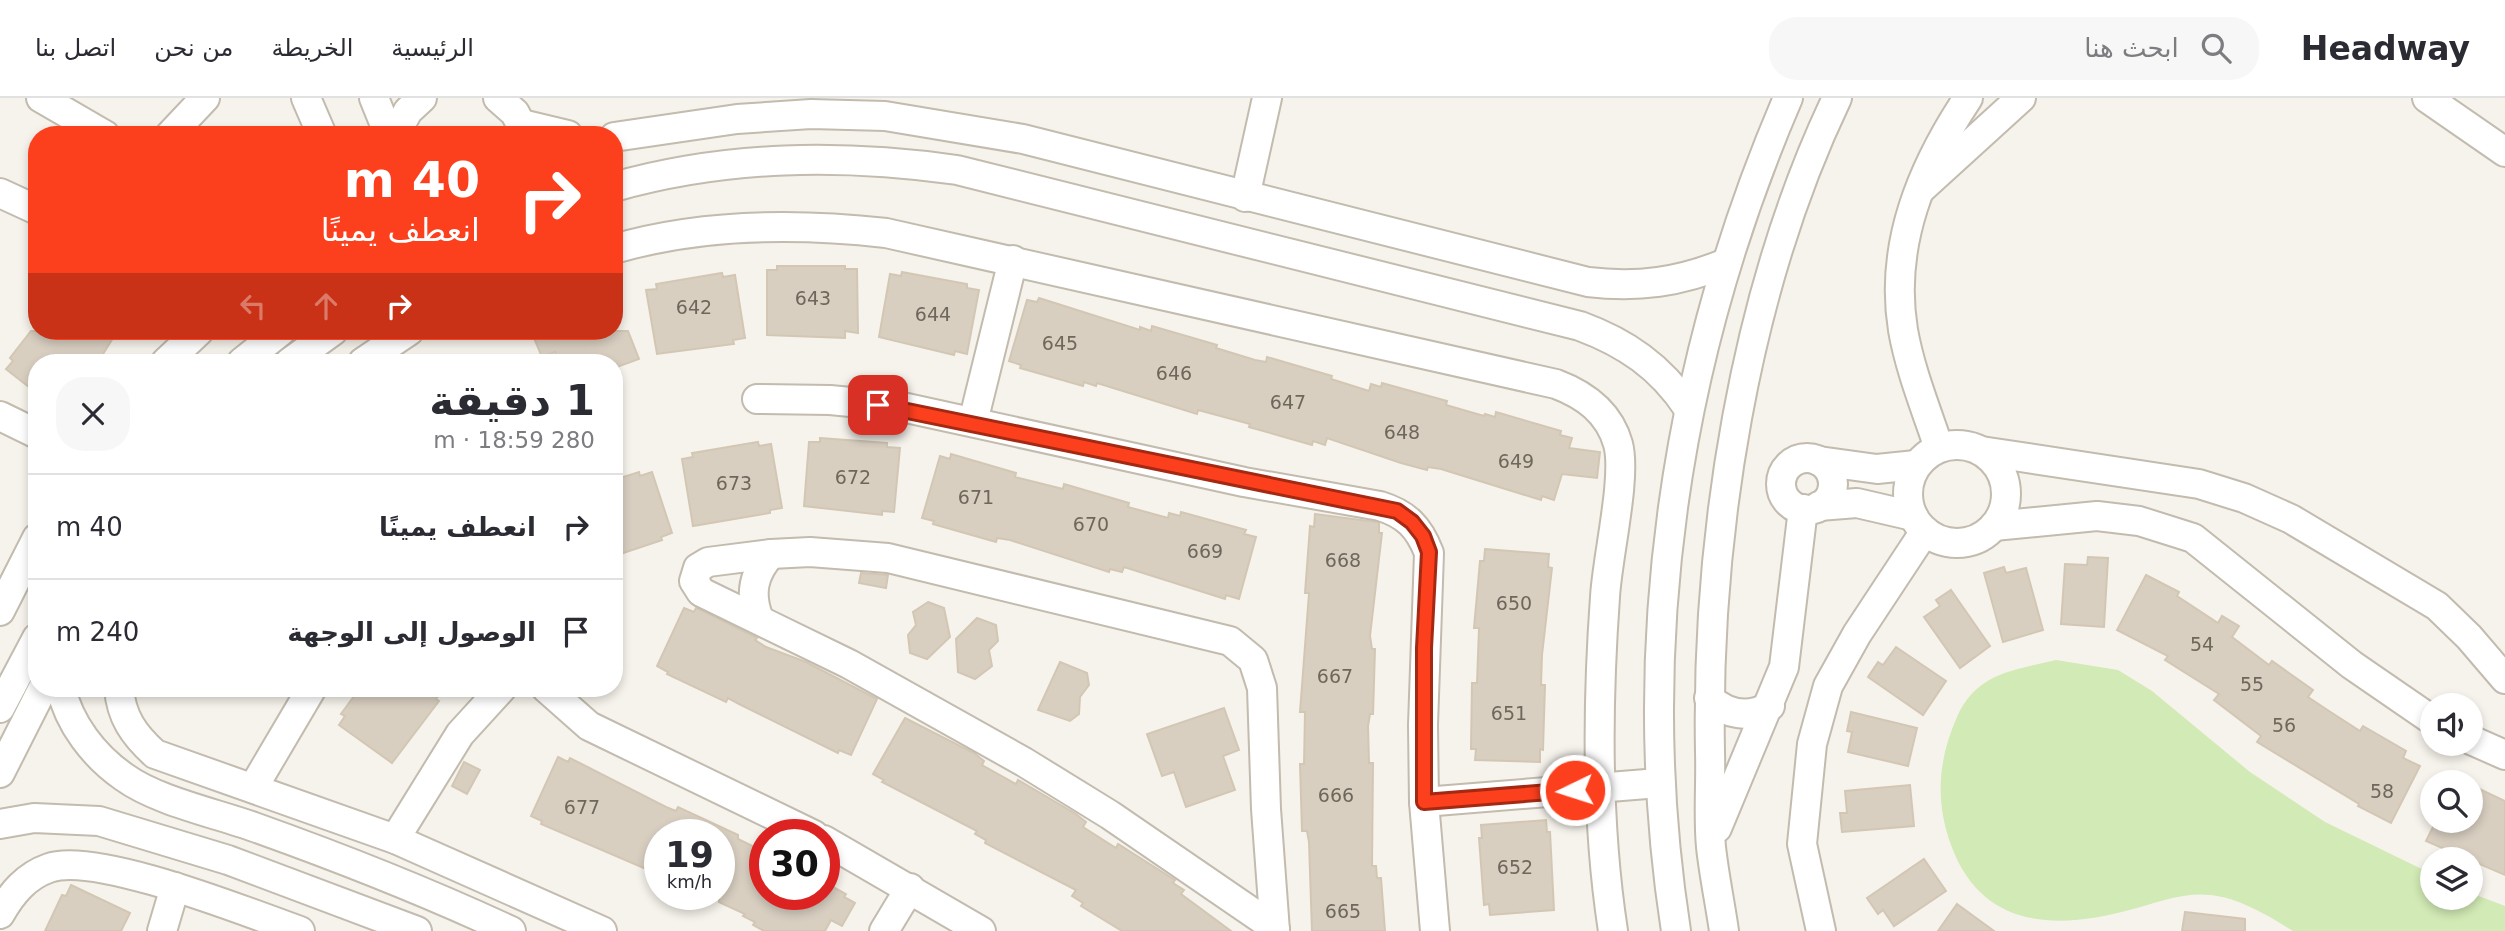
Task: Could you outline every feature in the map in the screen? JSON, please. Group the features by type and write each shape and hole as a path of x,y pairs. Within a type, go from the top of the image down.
{"street":[{"path":"41,98 89,126"},
{"path":"179,126 205,98"},
{"path":"306,98 321,126"},
{"path":"374,98 385,126"},
{"path":"400,126 408,111 422,98"},
{"path":"498,98 521,126"},
{"path":"1245,197 1267,98"},
{"path":"1676,931 1666,867 1659,783 1658,689 1662,595 1672,501 1688,408 1726,263 1743,209 1788,98"},
{"path":"1801,98 1818,106 1836,100"},
{"path":"1939,448 1903,329 1900,283 1903,249 1917,193 1939,142 1968,98"},
{"path":"1917,193 2021,98"},
{"path":"2427,98 2505,152"},
{"path":"1724,931 1711,846 1709,698 1712,615 1731,456 1746,377 1787,225 1836,100"},
{"path":"623,136 737,119 811,114 885,116 1023,139 1566,277 1616,286 1671,281 1726,263"},
{"path":"623,185 705,167 768,160 844,158 944,168 1019,183 1556,320 1606,336 1631,349 1674,386 1688,408"},
{"path":"0,193 28,206"},
{"path":"1743,209 1768,209 1787,225"},
{"path":"623,247 698,231 827,226 886,233 1556,384 1578,392 1596,406 1614,435 1620,468 1606,574 1599,681 1600,789 1613,931"},
{"path":"973,422 1013,260"},
{"path":"1556,320 1566,277"},
{"path":"175,354 189,340"},
{"path":"252,354 270,340"},
{"path":"301,354 321,340"},
{"path":"375,354 396,340"},
{"path":"757,399 830,400 902,407 1244,482 1380,506 1397,511 1412,522 1423,536 1429,552 1423,686 1424,802 1435,931"},
{"path":"0,416 28,430"},
{"path":"1981,451 1995,462 2003,477 2006,494 2003,511 1994,526 1973,540 1961,542 1936,538 1919,523 1867,504 1811,508 1788,502 1781,488 1783,472 1788,465 1802,458 1877,469 1916,465 1939,448 1968,446 1981,451 2199,484 2245,498 2291,519 2437,606 2469,637 2505,679"},
{"path":"1811,508 1826,501 1833,484 1831,474 1819,461"},
{"path":"1824,927 1802,844 1812,744 1828,686 1919,523 1908,490 1916,465"},
{"path":"1711,846 1737,774 1770,706 1788,647 1811,508"},
{"path":"1994,526 2097,516 2139,521 2193,538 2352,665 2420,712"},
{"path":"759,619 753,596 754,584 763,562 771,554"},
{"path":"771,554 849,554 926,566 1216,636 1243,649 1259,673 1262,688 1266,808 1275,929 1110,815 1024,762 937,712 759,619 701,592 694,581 698,568 708,562 771,554"},
{"path":"0,611 28,556"},
{"path":"0,708 28,655"},
{"path":"0,773 38,697"},
{"path":"65,697 77,729 99,757 126,779 158,794 344,859 511,931"},
{"path":"121,697 127,723 139,740 155,754 395,839 548,919 602,931"},
{"path":"253,788 307,697"},
{"path":"395,839 460,734 494,697"},
{"path":"556,697 589,726 781,819"},
{"path":"1709,698 1733,713 1752,714 1770,706"},
{"path":"2483,745 2505,755"},
{"path":"1424,802 1659,783"},
{"path":"0,824 55,818 99,821 228,860 417,931"},
{"path":"840,849 981,931"},
{"path":"0,914 16,889 32,876 51,867 72,864 92,866 175,887 300,931"},
{"path":"162,931 175,887"},
{"path":"884,931 910,888"}],"green space":[{"path":"2056,660 2118,670 2152,691 2250,772 2325,822 2420,868 2420,910 2483,910 2483,898 2505,906 2505,931 2293,931 2243,904 2201,894 2181,896 2105,916 2077,920 2026,917 2002,908 1982,894 1965,873 1951,845 1943,813 1941,781 1946,749 1965,702 1986,682 2025,667"}],"building":[{"path":"777,266 845,266 845,269 857,269 858,333 845,331 845,338 767,335 767,270 777,270"},
{"path":"902,272 967,284 967,288 979,290 967,354 955,351 954,355 879,337 890,274 901,276"},
{"path":"722,273 723,277 735,275 745,338 733,340 734,344 657,354 646,290 657,289 656,284"},
{"path":"1039,298 1140,330 1140,327 1151,331 1152,326 1217,345 1216,348 1255,360 1266,362 1267,357 1332,376 1331,379 1369,391 1371,384 1381,387 1382,383 1447,401 1446,405 1484,416 1495,417 1496,412 1561,431 1560,435 1572,438 1569,448 1600,452 1597,478 1562,474 1554,500 1542,496 1541,500 1441,469 1428,467 1427,470 1401,463 1327,438 1325,445 1313,441 1312,445 1249,427 1250,424 1198,410 1197,414 1097,383 1096,386 1084,382 1083,386 1020,368 1021,365 1009,361 1027,300 1037,302"},
{"path":"623,331 628,331 639,359 623,365 623,354 541,354 535,340 623,340"},
{"path":"28,335 28,340 112,340 103,354 28,354 28,386 6,369 13,361 10,358"},
{"path":"820,438 887,443 887,447 900,448 894,512 882,511 882,515 804,506 809,442 820,442"},
{"path":"758,442 759,446 771,444 782,508 770,510 770,513 693,526 682,459 693,457 692,453"},
{"path":"951,454 1016,473 1015,477 1063,489 1064,484 1129,503 1128,507 1168,518 1169,513 1180,516 1181,512 1246,530 1244,534 1256,537 1239,599 1226,595 1225,599 1124,567 1122,572 1110,569 1109,572 1010,540 997,538 996,542 933,524 934,521 922,518 940,456 950,459"},
{"path":"639,472 640,476 652,472 672,533 661,537 662,540 623,553 623,477"},
{"path":"1315,514 1376,522 1379,523 1379,533 1382,533 1370,636 1372,649 1375,649 1373,714 1370,714 1368,726 1369,763 1373,763 1372,866 1376,866 1377,878 1381,878 1385,931 1312,931 1309,842 1307,831 1302,831 1300,764 1304,764 1305,712 1300,712 1309,593 1305,593 1310,526 1314,527"},
{"path":"1485,549 1549,554 1548,567 1552,568 1542,655 1541,685 1545,685 1543,750 1540,749 1540,762 1475,760 1476,749 1471,749 1472,683 1477,683 1479,628 1474,628 1480,561 1484,561"},
{"path":"2088,557 2108,558 2104,627 2061,624 2065,564 2087,565"},
{"path":"2004,567 2006,573 2026,568 2043,630 2003,642 1984,573"},
{"path":"861,573 888,575 886,588 859,583"},
{"path":"2146,575 2179,592 2177,596 2218,623 2222,616 2239,626 2232,637 2269,665 2272,661 2313,690 2308,697 2360,731 2363,726 2406,751 2403,758 2420,766 2391,823 2358,806 2359,804 2257,742 2261,736 2214,700 2219,694 2165,660 2168,656 2117,630"},
{"path":"1951,590 1990,646 1960,668 1924,617 1940,606 1936,600"},
{"path":"928,602 944,608 950,637 927,659 910,653 908,635 916,625 913,612"},
{"path":"684,608 694,612 696,608 701,610 757,638 755,640 766,647 806,662 877,699 851,755 839,750 838,753 728,698 726,702 667,674 668,672 657,666"},
{"path":"977,618 996,625 998,641 989,650 992,666 975,679 958,672 956,639"},
{"path":"1896,647 1946,681 1923,715 1868,677 1878,662 1883,665"},
{"path":"1060,662 1087,673 1089,685 1080,697 1079,714 1070,721 1038,710"},
{"path":"353,697 437,697 439,701 392,763 339,725 345,716 341,714"},
{"path":"1224,708 1239,750 1223,756 1235,790 1186,807 1174,772 1162,776 1147,734"},
{"path":"1851,712 1917,728 1908,766 1848,752 1852,732 1847,731"},
{"path":"905,718 974,753 984,761 982,765 1016,784 1018,780 1076,814 1086,822 1083,827 1116,848 1118,844 1175,880 1173,883 1184,890 1181,894 1231,931 1122,931 1081,906 1083,903 1072,896 1076,890 985,843 986,840 975,834 977,831 882,782 884,780 873,774"},
{"path":"558,757 568,762 570,758 666,807 676,811 678,807 704,819 644,819 644,868 541,824 542,821 531,816"},
{"path":"464,762 480,770 467,794 452,786"},
{"path":"1910,785 1914,826 1842,832 1840,813 1847,813 1845,791"},
{"path":"2483,791 2505,801 2505,875 2483,866 2483,847 2440,847 2426,841 2430,833 2483,833"},
{"path":"1546,820 1547,832 1550,832 1554,910 1490,915 1489,904 1484,905 1479,838 1482,838 1481,825"},
{"path":"735,834 738,839 749,844 749,910 840,910 840,891 846,894 844,897 855,903 842,926 831,920 825,931 764,931 753,925 755,922 743,916 745,914 735,909"},
{"path":"1924,859 1946,891 1894,926 1883,910 1878,914 1867,898"},
{"path":"71,885 130,913 121,931 45,931 62,895 66,896"},
{"path":"1957,904 1994,931 1938,931"},
{"path":"2185,912 2245,919 2245,931 2182,931"}],"route":[{"path":"878,405 902,407 1244,482 1397,511 1412,522 1423,536 1429,552 1424,648 1424,802 1575,790"}]}
